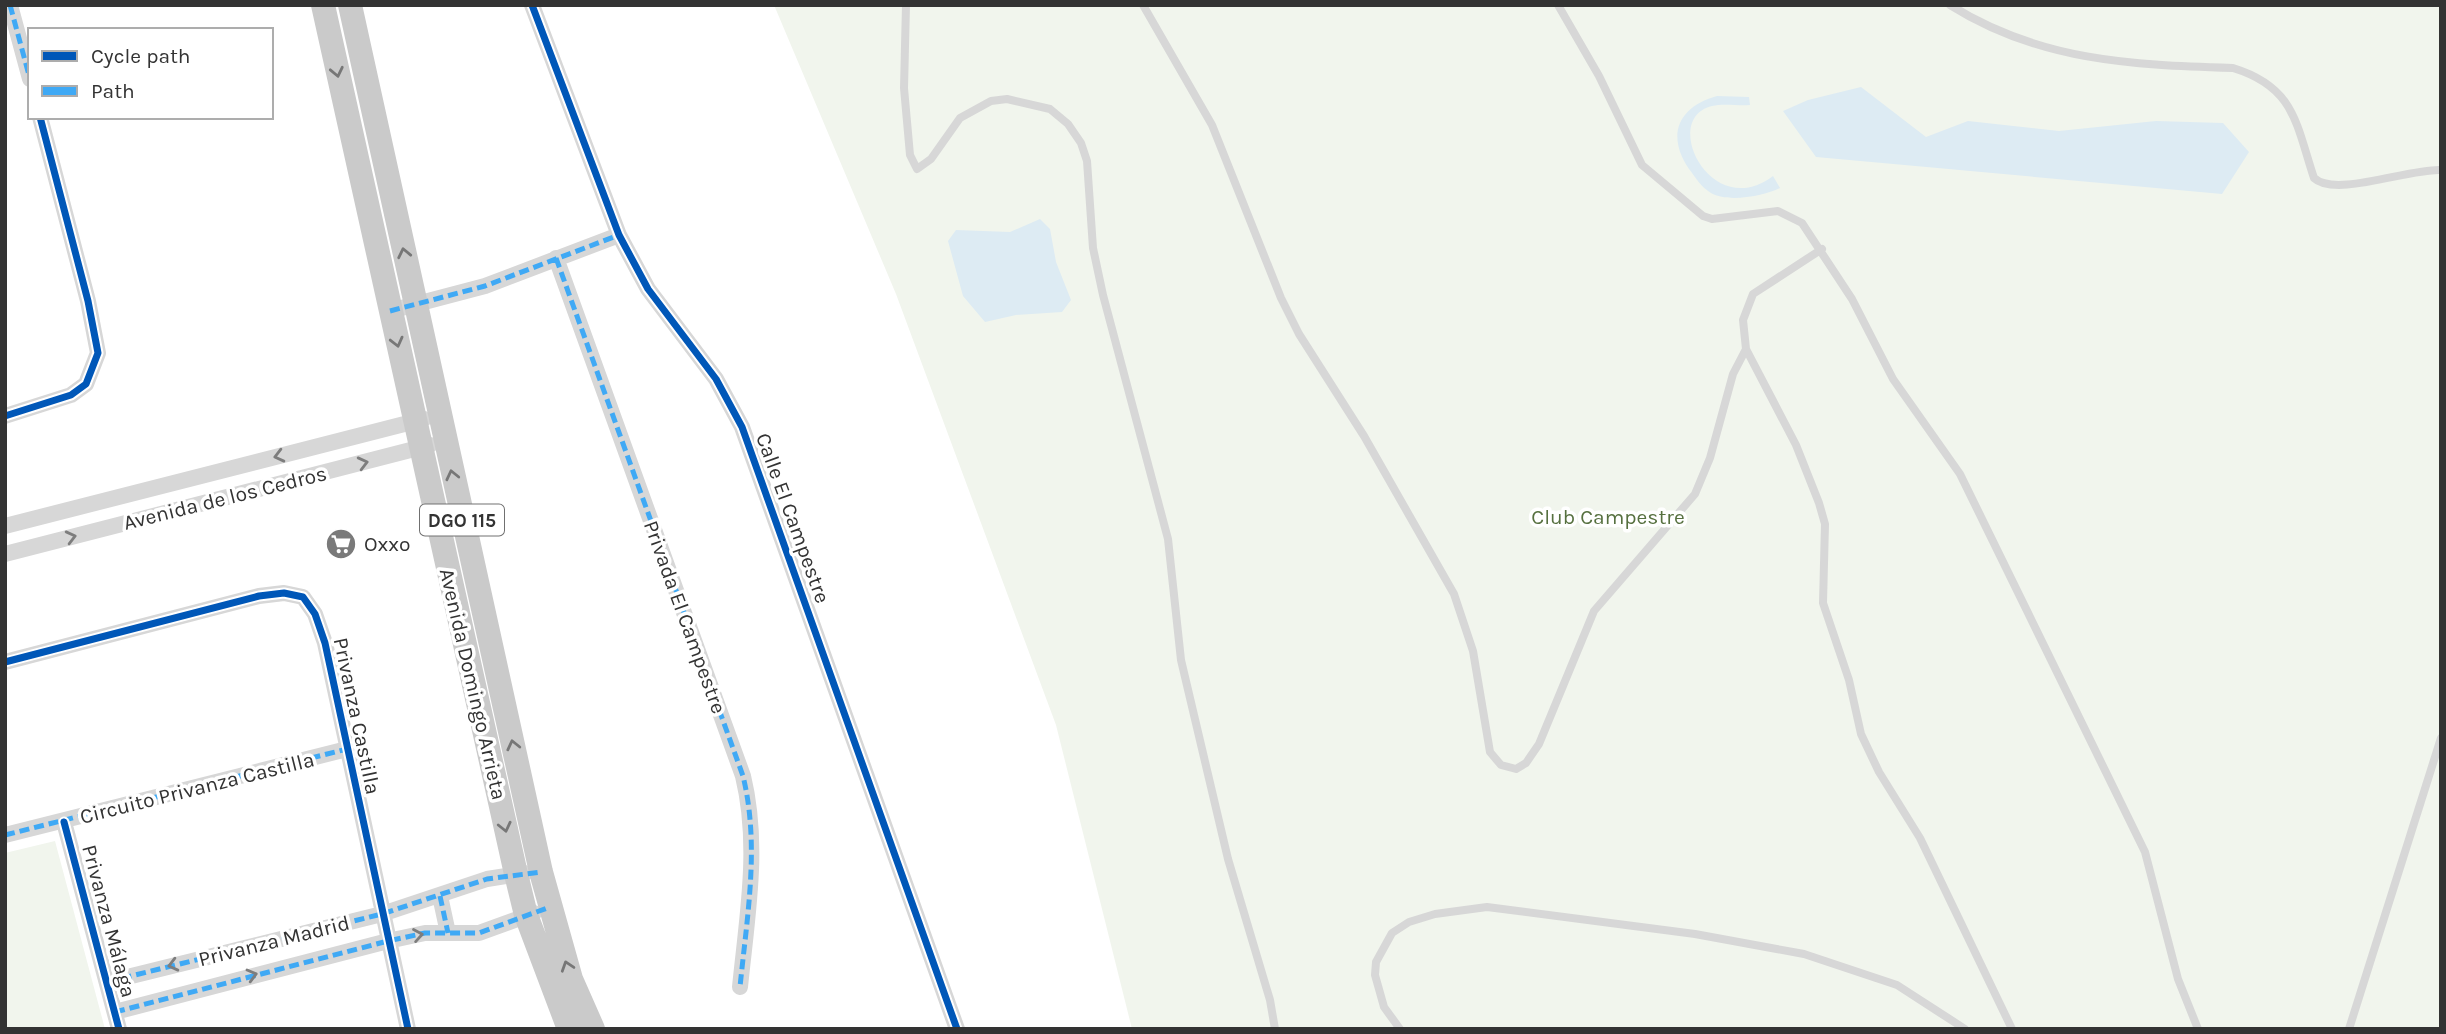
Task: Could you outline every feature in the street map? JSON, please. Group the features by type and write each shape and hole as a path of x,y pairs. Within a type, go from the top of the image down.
{"main road":[{"name":"Avenida Domingo Arrieta","path":"323,5 516,874 526,915 569,1029"},
{"name":"Avenida Domingo Arrieta","path":"350,5 541,872 571,979 593,1029"}],"street":[{"path":"10,5 28,72"},
{"name":"Calle El Campestre","path":"532,5 619,235 648,289 716,379 742,428 957,1029"},
{"path":"5,416 71,395 86,384 98,353 89,301 41,119"},
{"path":"390,311 485,286 619,235"},
{"name":"Privada El Campestre","path":"556,258 746,786 754,845 740,987"},
{"name":"Avenida de los Cedros","path":"5,526 440,415"},
{"name":"Avenida de los Cedros","path":"5,554 445,441"},
{"name":"Privanza Castilla","path":"5,662 259,596 284,593 303,597 315,614 324,643 408,1029"},
{"name":"Circuito Privanza Castilla","path":"5,835 346,749"},
{"name":"Privanza Málaga","path":"64,822 119,1029"},
{"name":"Privanza Madrid","path":"107,982 382,914 487,879 541,872"},
{"path":"440,896 448,933"},
{"name":"Privanza Madrid","path":"115,1012 388,941 425,933 479,933 550,907"}],"lane":[{"path":"906,5 904,88 910,155 917,169 931,159 960,118 992,101 1007,99 1050,109 1068,124 1081,143 1087,161 1093,248 1103,295 1168,539 1184,673 1224,845 1272,1007 1275,1029"},
{"path":"1143,5 1212,125 1276,287 1299,334 1363,436 1454,594 1473,652 1490,752 1501,765 1516,769 1526,762 1539,744 1594,611 1695,494 1710,458 1733,374 1746,349"},
{"path":"1558,5 1599,75 1637,156 1649,173 1712,219 1721,220 1770,211 1787,214 1802,223 1822,249 1852,299 1893,379 1960,474 2023,606 2074,702 2148,859 2178,979 2198,1029"},
{"path":"1950,5 2017,39 2062,54 2233,68 2255,76 2280,93 2290,105 2314,178 2323,184 2371,181 2418,170 2441,170"},
{"path":"1822,249 1752,294 1743,320 1746,349 1796,445 1819,503 1825,524 1823,603 1849,680 1861,734 1879,772 1920,838 2012,1029"},
{"path":"2349,1029 2441,738"},
{"path":"1400,1029 1384,1007 1375,975 1376,962 1392,933 1409,922 1434,914 1487,907 1668,930 1804,954 1896,985 1965,1029"}],"green space":[{"name":"Club Campestre","path":"774,5 2441,5 2441,1029 1132,1029 1056,725 896,294"},
{"path":"55,841 105,1029 5,1029 5,853"}],"shaded area":[{"path":"1861,87 1926,137 1968,121 2059,131 2156,121 2223,123 2249,152 2222,194 1816,157 1783,111 1808,100"},
{"path":"1717,96 1749,97 1750,105 1716,105 1697,115 1691,129 1692,146 1700,164 1713,178 1730,187 1751,187 1773,176 1780,188 1764,194 1727,198 1704,188 1689,169 1678,145 1680,124 1693,107"},
{"path":"1040,219 1050,229 1056,262 1071,300 1062,312 1016,315 985,322 963,296 948,241 956,230 1010,232"}],"marked path":[{"path":"10,5 28,72"},
{"path":"390,311 485,286 619,235"},
{"path":"556,258 743,776 751,829 751,855 749,907 740,987"},
{"path":"5,835 347,749"},
{"path":"107,982 382,914 487,879 541,872"},
{"path":"440,896 448,933"},
{"path":"115,1012 388,941 425,933 479,933 550,907"}],"cycle path":[{"path":"532,5 619,235 648,289 716,379 742,427 957,1029"},
{"path":"5,416 71,395 86,384 98,353 88,301 41,119"},
{"path":"5,662 259,596 284,593 303,597 315,614 325,643 408,1029"},
{"path":"64,822 119,1029"}],"place":[{"name":"Oxxo","path":"341,544"}]}
